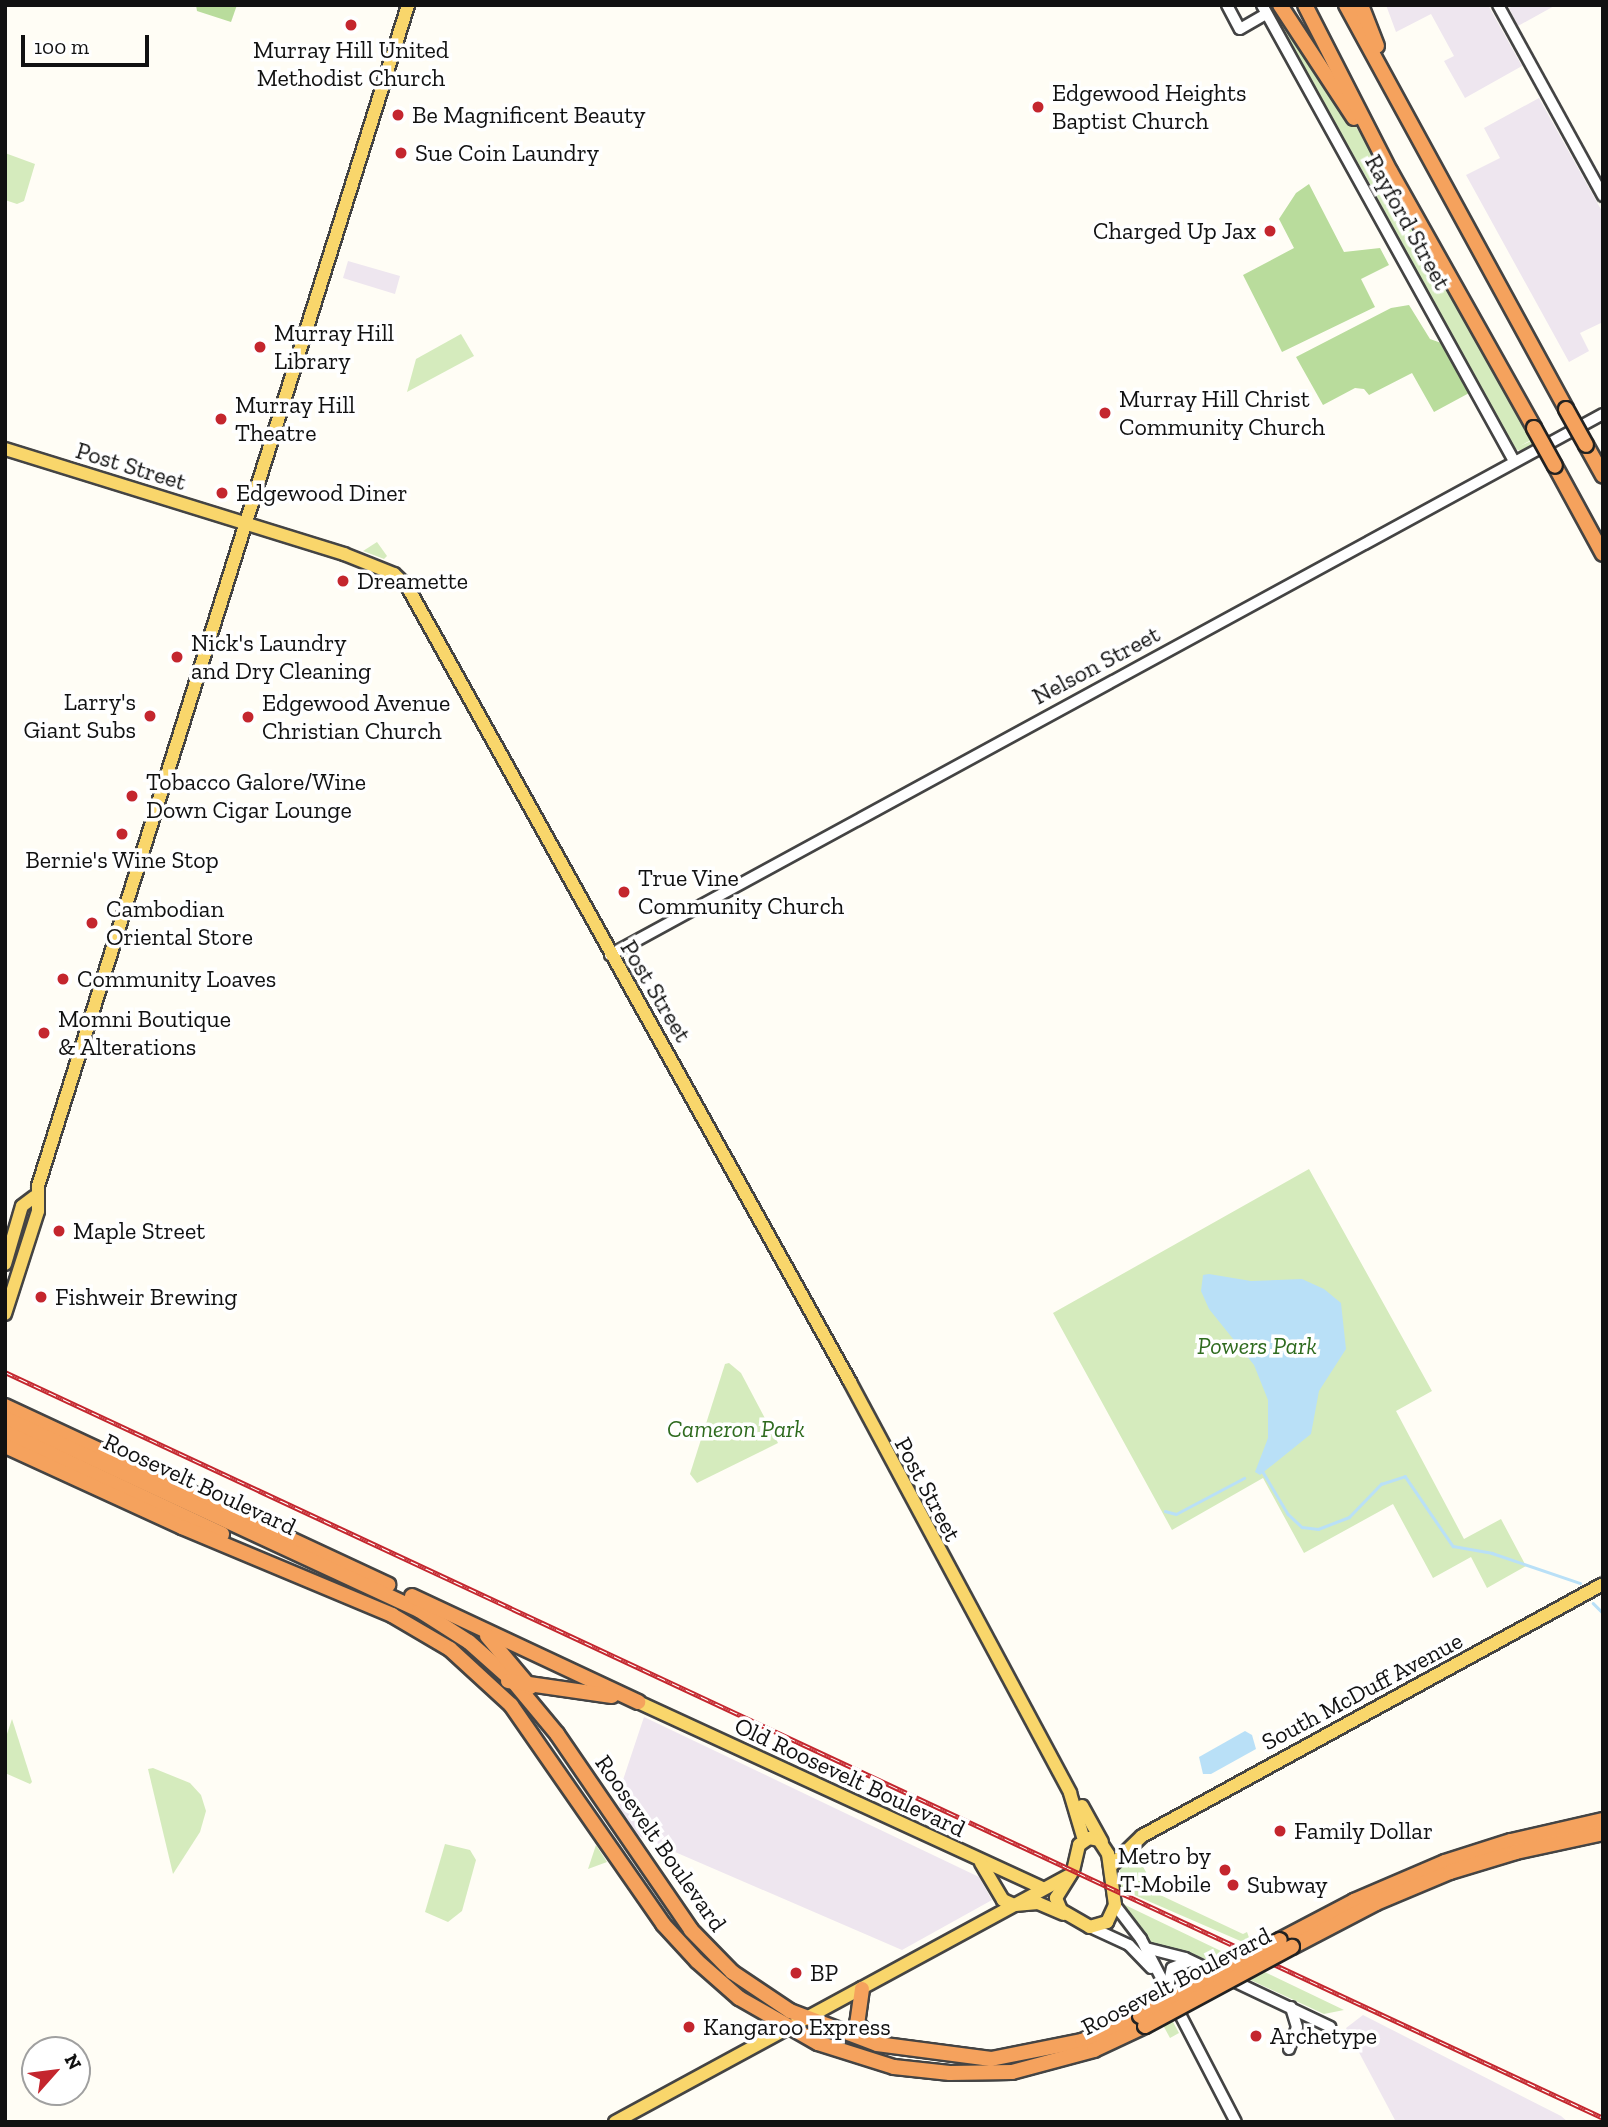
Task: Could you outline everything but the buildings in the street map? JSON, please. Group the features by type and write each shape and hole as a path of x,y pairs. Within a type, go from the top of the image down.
{"highway":[{"path":"1280,5 1390,171"},
{"path":"1305,5 1390,171 1603,554"},
{"path":"1346,5 1603,476"},
{"path":"1361,5 1439,177"},
{"path":"5,1406 638,1702"},
{"name":"Roosevelt Boulevard","path":"5,1418 419,1610 469,1642 519,1681 691,1930 732,1972 806,2019 877,2045 991,2059 1082,2041 1142,2021"},
{"path":"5,1432 320,1583"},
{"path":"5,1446 182,1527 320,1583"},
{"name":"Roosevelt Boulevard","path":"320,1583 391,1615 471,1666 511,1704 538,1738 663,1924 725,1986 789,2028 818,2043 894,2067 978,2073 1012,2072 1063,2060 1286,1944 1354,1901 1445,1862 1511,1841 1603,1821"},
{"path":"474,1625 519,1681"},
{"path":"471,1666 519,1681 638,1702"},
{"name":"Roosevelt Boulevard","path":"1286,1944 1438,1877 1516,1852 1603,1833"},
{"path":"863,1989 856,2006 857,2023 877,2045"}],"main road":[{"path":"5,1314 38,1211 34,1197 408,5"},
{"name":"Post Street","path":"5,449 381,568 407,586 610,955 643,1006 738,1177 1070,1793 1103,1844 1111,1866 1115,1905"},
{"path":"5,1264 22,1206 34,1197"},
{"name":"South McDuff Avenue","path":"1111,1866 1142,1836 1603,1584"},
{"name":"Old Roosevelt Boulevard","path":"638,1702 1030,1885 1044,1887"},
{"name":"Post Street","path":"1070,1793 1084,1840"},
{"name":"South McDuff Avenue","path":"1103,1844 1142,1836"},
{"path":"1069,1916 1061,1910 1056,1894 1069,1875 1084,1840 1093,1837 1103,1844"},
{"path":"979,1861 1003,1900 1014,1905 1038,1903 1090,1927 1107,1922 1115,1905"},
{"path":"615,2122 1069,1875"}],"street":[{"path":"1227,5 1240,29 1264,10"},
{"path":"1498,5 1603,196"},
{"name":"Rayford Street","path":"1264,10 1514,461"},
{"name":"Nelson Street","path":"610,955 1603,414"},
{"path":"1115,1905 1146,1948 1155,1972 1236,2122"},
{"path":"1090,1927 1125,1943 1155,1972"},
{"path":"1146,1948 1190,1961 1330,2026"},
{"path":"1167,1994 1172,1968 1190,1961"},
{"path":"1289,2049 1297,2026 1290,2007"}],"shaded area":[{"path":"1386,5 1488,5 1522,66 1465,98 1444,61 1454,56 1431,14 1396,32"},
{"path":"1515,5 1556,5 1518,26 1509,8"},
{"path":"1539,98 1603,213 1603,322 1580,333 1589,351 1569,362 1466,175 1500,158 1484,128"},
{"path":"348,261 400,276 395,294 343,278"},
{"path":"644,1717 979,1877 992,1900 902,1950 638,1836 620,1809 618,1795"},
{"path":"1363,2015 1568,2122 1396,2122 1346,2028"}],"green space":[{"path":"196,5 237,5 231,22 197,11"},
{"path":"1266,5 1276,5 1392,182 1535,438 1520,446 1535,439 1538,444 1524,452 1512,448 1365,175"},
{"path":"5,153 35,164 24,201 17,204 5,200"},
{"path":"1309,184 1344,252 1380,248 1389,265 1361,279 1375,307 1282,352 1243,275 1294,248 1279,219 1296,193"},
{"path":"1409,305 1430,339 1444,344 1471,392 1434,412 1412,373 1369,395 1364,389 1355,388 1323,405 1296,357 1391,308"},
{"path":"461,334 474,356 407,392 416,359"},
{"path":"377,542 387,556 384,559 363,551"},
{"name":"Powers Park","path":"1309,1169 1432,1391 1396,1411 1464,1539 1501,1519 1526,1566 1487,1588 1471,1557 1433,1578 1393,1504 1304,1553 1263,1478 1172,1530 1053,1313"},
{"name":"Cameron Park","path":"729,1363 741,1373 778,1443 697,1483 690,1474 725,1364"},
{"path":"12,1719 32,1782 30,1784 5,1773 5,1740"},
{"path":"153,1768 190,1783 201,1795 206,1811 200,1832 173,1874 148,1769"},
{"path":"445,1844 470,1850 476,1860 462,1911 448,1922 425,1912"},
{"path":"596,1845 607,1862 588,1869"},
{"path":"1135,1852 1158,1894 1243,1934 1247,1932 1252,1946 1118,1888 1121,1861"},
{"path":"1121,1903 1344,2010 1324,2014 1201,1957 1153,1946"},
{"path":"1154,1987 1179,2033 1170,2038 1145,1992"}],"water":[{"path":"1203,1275 1251,1281 1302,1279 1324,1289 1341,1303 1346,1349 1319,1391 1311,1434 1260,1475 1255,1472 1268,1438 1268,1400 1254,1365 1209,1309 1201,1291"},
{"path":"1245,1731 1252,1735 1256,1749 1211,1774 1203,1774 1199,1757"}],"waterway":[{"path":"1263,1472 1288,1514 1302,1527 1318,1529 1349,1517 1381,1484 1405,1476 1453,1546 1492,1553 1580,1583"},
{"path":"1165,1511 1176,1514 1244,1478"},
{"path":"1593,1603 1603,1613"}],"railway":[{"path":"5,1372 1603,2118"}],"place":[{"name":"Murray Hill United Methodist Church","path":"351,25"},
{"name":"Edgewood Heights Baptist Church","path":"1038,107"},
{"name":"Be Magnificent Beauty","path":"398,115"},
{"name":"Sue Coin Laundry","path":"401,153"},
{"name":"Charged Up Jax","path":"1270,231"},
{"name":"Murray Hill Library","path":"260,347"},
{"name":"Murray Hill Christ Community Church","path":"1105,413"},
{"name":"Murray Hill Theatre","path":"221,419"},
{"name":"Edgewood Diner","path":"222,493"},
{"name":"Dreamette","path":"343,581"},
{"name":"Nick's Laundry and Dry Cleaning","path":"177,657"},
{"name":"Larry's Giant Subs","path":"150,716"},
{"name":"Edgewood Avenue Christian Church","path":"248,717"},
{"name":"Tobacco Galore/Wine Down Cigar Lounge","path":"132,796"},
{"name":"Bernie's Wine Stop","path":"122,834"},
{"name":"True Vine Community Church","path":"624,892"},
{"name":"Cambodian Oriental Store","path":"92,923"},
{"name":"Community Loaves","path":"63,979"},
{"name":"Momni Boutique & Alterations","path":"44,1033"},
{"name":"Maple Street","path":"59,1231"},
{"name":"Fishweir Brewing","path":"41,1297"},
{"name":"Family Dollar","path":"1280,1831"},
{"name":"Metro by T-Mobile","path":"1225,1870"},
{"name":"Subway","path":"1233,1885"},
{"name":"BP","path":"796,1973"},
{"name":"Kangaroo Express","path":"689,2027"},
{"name":"Archetype","path":"1256,2036"}]}
